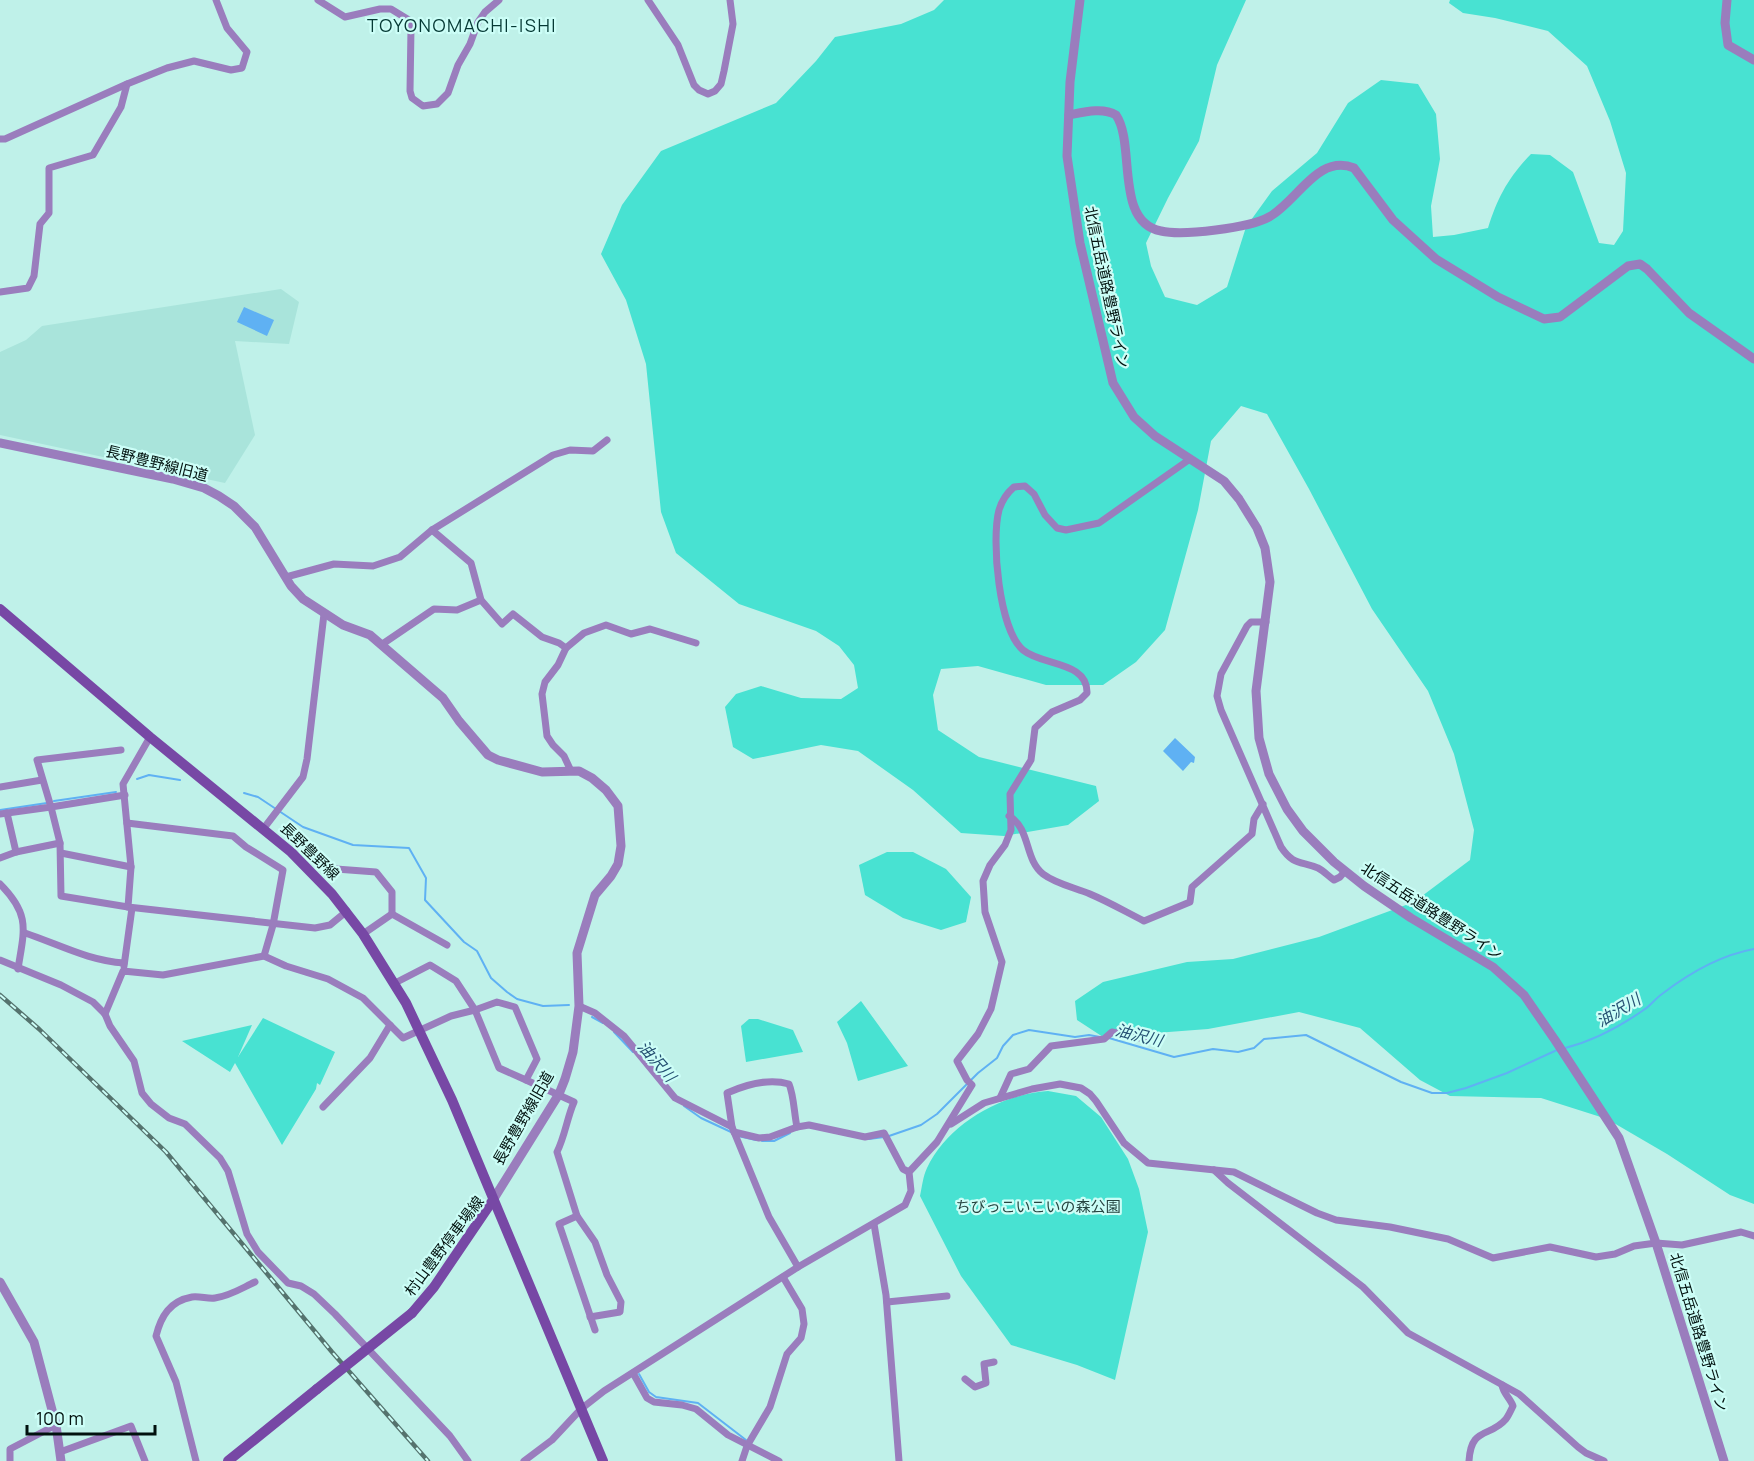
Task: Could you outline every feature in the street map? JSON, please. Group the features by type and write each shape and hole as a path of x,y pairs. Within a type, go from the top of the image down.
{"main road":[{"name":"長野豊野線","path":"0,609 150,738 264,828 291,852 347,911 395,983 419,1029 493,1200"},
{"name":"村山豊野停車場線","path":"228,1461 412,1313 434,1287 493,1200"},
{"name":"村山豊野停車場線","path":"493,1200 603,1461"}],"street":[{"path":"0,139 5,139 167,68 194,61 231,70 242,68 247,52 227,28 216,0"},
{"path":"318,0 345,17 380,9 391,9 409,20 411,28 410,91 412,98 423,106 437,104 448,93 478,22 485,12 499,0"},
{"path":"648,0 678,45 694,85 699,90 708,93 716,92 723,77 733,24 730,0"},
{"name":"北信五岳道路豊野ライン","path":"1080,0 1070,82 1067,156 1080,243 1113,383 1134,417 1155,436 1224,481 1239,499 1257,528 1265,548 1270,582 1256,691 1259,738 1269,774 1287,809 1303,831 1345,871 1411,918 1493,968 1524,995 1555,1040 1619,1138 1656,1244 1723,1461"},
{"path":"1726,0 1725,22 1728,45 1754,60"},
{"path":"0,292 28,288 34,276 40,224 49,213 49,168 93,155 121,107 127,84"},
{"path":"1069,115 1110,111 1116,115 1124,134 1128,176 1135,208 1143,222 1155,230 1174,233 1193,232 1242,225 1267,218 1277,212 1324,169 1338,164 1346,165 1354,168 1394,219 1436,259 1498,297 1544,319 1560,317 1628,266 1640,264 1689,313 1754,359"},
{"path":"286,577 333,564 373,566 400,557 432,530 553,455 570,450 593,451 607,440"},
{"name":"長野豊野線旧道","path":"0,443 204,488 234,506 247,518 255,527 291,586 303,599 324,614 370,635 443,698 459,722 488,755 542,772 579,771 606,790 618,806 621,846 618,864 595,895 577,954 579,1006 573,1052 565,1079 559,1094 493,1200"},
{"path":"524,1461 552,1440 581,1409 604,1391 798,1267 905,1205 911,1191 909,1172 937,1142 949,1125 970,1082 957,1061 978,1034 991,1009 1002,963 985,912 983,881 990,866 1005,845 1011,830 1010,794 1031,760 1035,728 1052,712 1084,698 1087,688 1086,681 1078,672 1042,661 1024,651 1007,626 998,574 996,538 1002,502 1014,487 1025,486 1034,494 1045,515 1058,529 1066,530 1099,523 1190,459"},
{"path":"432,530 471,563 481,600 502,624 513,614 542,637 566,648"},
{"path":"381,645 434,609 457,610 481,600"},
{"path":"264,828 303,777 308,759 324,614"},
{"path":"1266,622 1251,622 1247,626 1221,674 1217,696 1232,737 1281,847 1288,857 1297,863 1320,869 1334,879 1340,878 1345,871"},
{"path":"571,771 564,756 547,736 542,694 545,682 558,665 566,648 584,633 606,625 631,634 650,629 696,643"},
{"path":"105,1014 123,971 130,908 130,867 123,784 150,738"},
{"path":"121,750 37,760 60,843 61,896 130,908 315,928 330,925 347,911"},
{"path":"0,787 42,780"},
{"path":"16,852 4,814 124,795"},
{"path":"1009,816 1018,821 1035,866 1043,874 1091,894 1144,921 1190,902 1192,887 1252,834 1254,819 1263,804"},
{"path":"127,823 233,836 283,870 273,924 264,956"},
{"path":"0,858 16,852 60,843"},
{"path":"61,853 130,867"},
{"path":"336,869 376,872 392,892 392,914"},
{"path":"0,884 15,898 21,914 25,933 18,969"},
{"path":"363,934 392,914"},
{"path":"392,914 447,945"},
{"path":"25,933 87,956 108,962 124,963"},
{"path":"123,971 163,975 264,956 286,966 328,979 363,998 403,1038 451,1016 497,1002 515,1007 537,1059 526,1080"},
{"path":"0,960 72,991 93,1002 105,1014 110,1026 134,1061 142,1093 151,1104 169,1118 185,1124 220,1158 228,1171 247,1234 258,1252 288,1284 300,1286 314,1294 335,1314 450,1436 468,1461"},
{"path":"395,983 430,965 456,981 475,1010 499,1068 574,1102 565,1124 562,1143 557,1152 577,1216 595,1242 607,1275 621,1302 620,1312 591,1317"},
{"path":"579,1006 595,1013 624,1036 675,1098 734,1131 759,1138 770,1137 809,1125 865,1137 887,1136 903,1169 909,1172"},
{"path":"323,1107 370,1058 390,1025"},
{"path":"1000,1098 1011,1074 1029,1069 1051,1046 1104,1039 1112,1032 1145,1038"},
{"path":"797,1127 789,1084 767,1082 738,1088 727,1093 734,1131 769,1217 798,1267"},
{"path":"949,1125 984,1103 1032,1089 1060,1083 1081,1088 1096,1101 1124,1143 1148,1163 1234,1172 1336,1220 1390,1227 1448,1239 1493,1258 1550,1247 1596,1257 1615,1254 1634,1246 1692,1243 1741,1233 1754,1236"},
{"path":"1214,1170 1363,1287 1408,1333 1519,1394 1578,1447 1604,1461"},
{"path":"577,1216 559,1224 595,1330"},
{"path":"874,1224 887,1302 899,1461"},
{"path":"742,1461 747,1446 770,1407 787,1354 801,1338 804,1324 802,1309 783,1277"},
{"path":"0,1282 34,1342 56,1425 61,1456 131,1426 145,1461"},
{"path":"194,1460 176,1382 156,1336 157,1329 164,1313 175,1302 193,1297 214,1299 255,1282"},
{"path":"887,1302 947,1296"},
{"path":"964,1379 975,1387 986,1383 984,1364 994,1362"},
{"path":"633,1373 647,1398 654,1402 696,1409 728,1435 779,1461"},
{"path":"1469,1461 1472,1443 1479,1435 1505,1420 1514,1406 1503,1391 1502,1385"},
{"path":"10,1461 10,1449 56,1425"}],"shaded area":[{"path":"281,289 299,302 289,344 235,341 255,435 225,483 0,435 0,352 26,340 42,326"},
{"path":"244,307 274,320 267,336 237,322"},
{"path":"1175,738 1195,757 1194,763 1191,762 1183,771 1163,751"}],"green space":[{"path":"944,0 1246,0 1217,65 1199,141 1146,243 1151,266 1165,297 1197,305 1227,287 1246,227 1272,191 1317,153 1348,103 1381,80 1418,84 1436,114 1440,159 1431,206 1433,237 1488,228 1505,188 1531,154 1550,155 1573,172 1599,243 1614,245 1623,231 1626,173 1610,121 1587,66 1548,31 1463,13 1449,3 1450,0 1754,0 1754,1204 1730,1195 1607,1119 1541,1098 1450,1096 1420,1080 1360,1028 1299,1012 1208,1029 1103,1037 1077,1020 1075,1001 1103,982 1187,962 1233,959 1319,937 1414,902 1470,860 1474,830 1454,754 1428,691 1372,609 1267,414 1241,406 1211,441 1198,510 1165,630 1136,662 1103,685 1046,685 978,666 941,669 933,695 938,730 979,757 1096,786 1099,801 1068,825 1004,836 961,833 913,790 858,751 821,745 753,759 733,747 725,707 736,694 761,686 801,698 841,699 858,688 854,665 839,646 816,631 739,604 676,553 661,512 646,364 626,300 601,254 622,205 661,151 776,103 816,61 835,37 901,24 934,10"},
{"path":"887,852 913,852 946,869 971,897 966,922 941,930 903,918 865,895 859,865"},
{"path":"861,1001 908,1066 858,1081 847,1043 837,1022"},
{"path":"263,1018 335,1052 320,1085 317,1083 316,1089 282,1145 235,1063 230,1072 182,1041 252,1025 238,1057"},
{"path":"749,1019 758,1019 793,1030 803,1052 746,1062 741,1026"},
{"name":"ちびっこいこいの森公園","path":"1048,1091 1076,1096 1101,1117 1128,1159 1139,1189 1148,1232 1115,1380 1077,1365 1011,1345 961,1276 920,1196 926,1171 936,1152 962,1125 978,1114 1012,1098"}],"waterway":[{"name":"油沢川","path":"137,779 149,775 180,780"},
{"name":"油沢川","path":"54,801 116,792"},
{"name":"油沢川","path":"244,793 258,797 303,827 353,845 409,848 426,878 425,900 464,942 477,951 491,978 517,999 543,1006 569,1005"},
{"name":"油沢川","path":"0,810 47,803"},
{"name":"油沢川","path":"1565,1048 1596,1037 1626,1021 1705,966 1754,949"},
{"name":"油沢川","path":"592,1017 603,1023"},
{"name":"油沢川","path":"889,1136 921,1125 937,1114 978,1073 997,1058 1003,1046 1013,1035 1029,1030 1075,1037 1089,1035 1100,1037"},
{"name":"油沢川","path":"614,1032 633,1052"},
{"name":"油沢川","path":"1109,1038 1174,1057 1213,1049 1238,1052 1254,1048 1264,1039 1306,1035 1401,1082 1432,1093 1447,1093 1466,1088 1507,1073 1557,1050"},
{"name":"油沢川","path":"684,1106 701,1118 731,1132"},
{"name":"油沢川","path":"762,1141 774,1141 790,1133"},
{"name":"油沢川","path":"738,1136 756,1140"},
{"name":"油沢川","path":"869,1139 884,1137"},
{"path":"639,1374 649,1392 656,1397 698,1403 746,1440"}],"railway":[{"path":"0,995 39,1029 166,1152 332,1352 428,1461"}],"district":[{"name":"TOYONOMACHI-ISHI","path":"462,25"}]}
